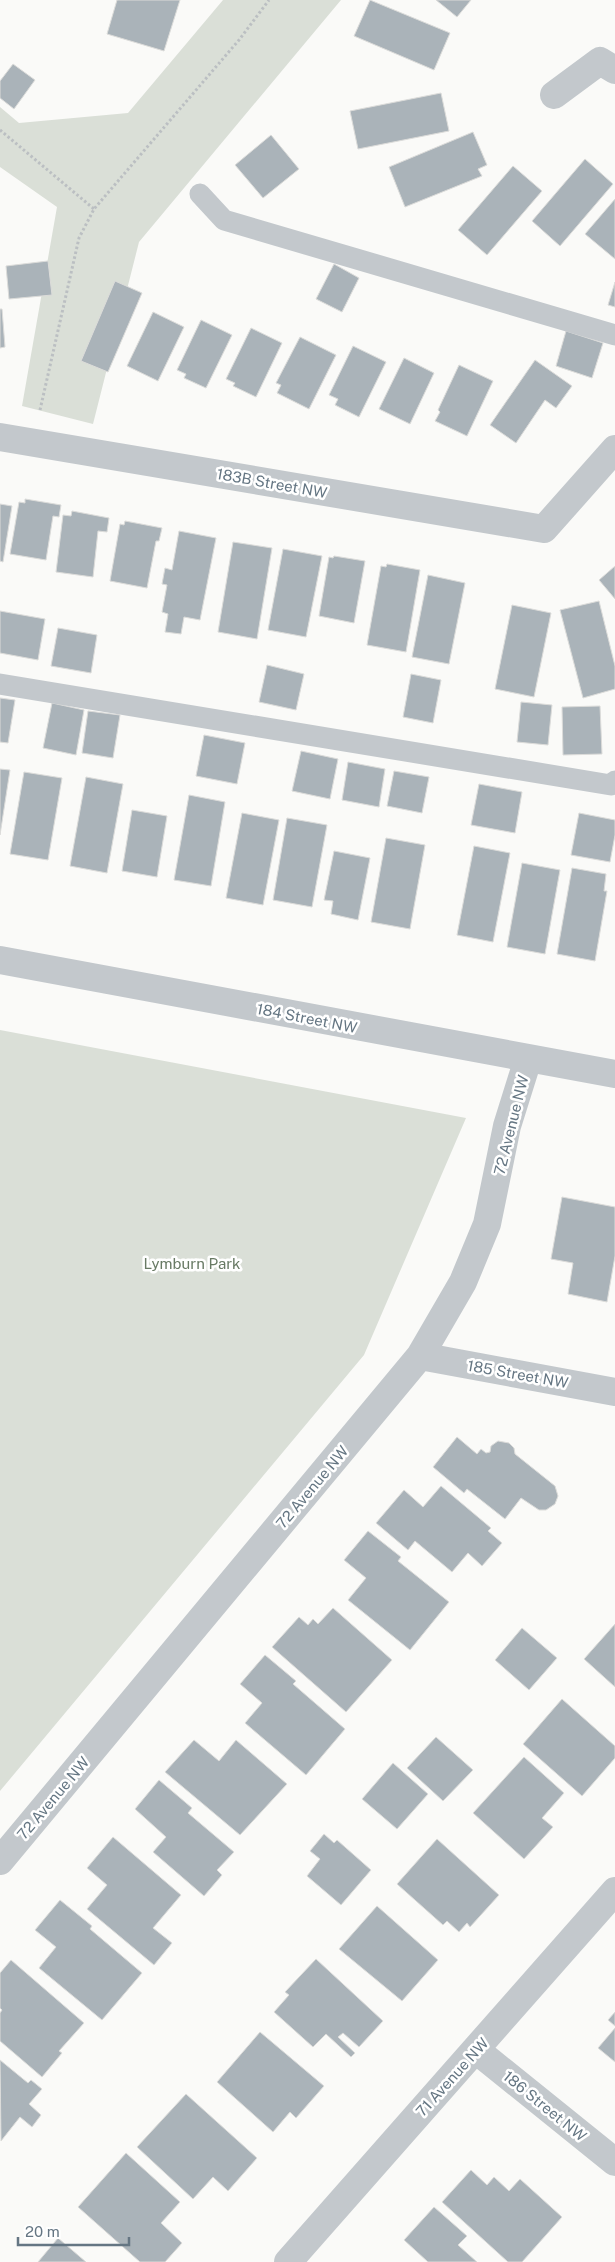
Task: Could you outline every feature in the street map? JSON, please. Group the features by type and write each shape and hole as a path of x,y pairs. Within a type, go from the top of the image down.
{"street":[{"path":"554,95 600,61 615,70"},
{"name":"183B Street NW","path":"0,437 544,529 615,449"},
{"name":"184 Street NW","path":"0,960 615,1074"},
{"name":"72 Avenue NW","path":"0,1862 420,1356 463,1282 487,1224 507,1126 528,1059"},
{"name":"185 Street NW","path":"420,1356 615,1392"},
{"name":"71 Avenue NW","path":"288,2262 615,1891"},
{"name":"186 Street NW","path":"476,2050 615,2162"}],"lane":[{"path":"200,194 224,220 615,335"},
{"path":"0,684 611,785 615,781"}],"path":[{"path":"32,442 78,238 94,210 239,40 269,0"},
{"path":"0,130 94,210"}],"green space":[{"path":"223,0 341,0 139,242 93,424 22,406 57,207 0,167 0,107 19,123 128,113"},
{"name":"Lymburn Park","path":"0,1030 466,1118 364,1355 0,1791"}],"building":[{"path":"117,0 180,0 164,51 107,34"},
{"path":"370,0 450,33 434,70 354,36"},
{"path":"436,0 471,0 457,17"},
{"path":"13,64 35,80 14,109 0,98 0,81"},
{"path":"441,93 449,131 358,149 350,111"},
{"path":"473,132 487,165 478,169 482,176 405,207 389,167"},
{"path":"271,135 299,169 263,198 235,165"},
{"path":"585,159 613,184 560,246 532,221"},
{"path":"513,166 542,191 487,255 458,230"},
{"path":"615,199 615,259 585,234"},
{"path":"48,261 52,295 9,299 6,266"},
{"path":"334,264 359,278 342,312 316,299"},
{"path":"115,281 142,293 108,372 81,361"},
{"path":"615,282 615,307 608,305"},
{"path":"0,309 2,309 5,347 0,348"},
{"path":"153,312 184,327 158,381 127,366"},
{"path":"201,320 232,335 206,388 184,378 186,374 177,370"},
{"path":"251,328 282,343 256,397 233,386 235,383 226,379"},
{"path":"566,331 603,343 592,378 556,366"},
{"path":"300,337 336,355 309,409 277,393 281,385 276,383"},
{"path":"353,346 386,362 359,417 335,405 338,399 329,395"},
{"path":"404,358 434,373 410,424 379,409"},
{"path":"535,360 572,386 556,408 545,400 516,443 490,425"},
{"path":"459,365 493,381 467,436 435,421 440,412 438,410"},
{"path":"25,499 61,505 59,517 53,516 46,560 10,554 19,502 25,503"},
{"path":"0,504 12,506 3,562 0,561"},
{"path":"72,511 109,518 107,532 98,531 93,577 56,572 63,515 71,516"},
{"path":"125,521 162,528 159,541 156,541 147,588 110,581 120,524 124,525"},
{"path":"179,531 216,538 200,620 184,617 181,634 165,632 168,614 162,612 167,585 162,584 165,568 172,570"},
{"path":"233,542 272,548 257,639 218,632"},
{"path":"283,549 322,556 306,637 268,630"},
{"path":"334,556 365,561 354,623 319,616 329,557 333,558"},
{"path":"387,564 420,570 406,652 367,645 381,566 386,567"},
{"path":"615,566 615,599 599,580"},
{"path":"428,575 465,583 449,664 412,657"},
{"path":"599,601 615,666 615,689 583,698 560,610"},
{"path":"512,605 551,613 534,697 495,689"},
{"path":"0,611 45,619 38,660 0,653"},
{"path":"58,628 97,635 91,673 51,666"},
{"path":"267,665 304,674 296,710 259,702"},
{"path":"411,674 441,680 433,723 403,717"},
{"path":"0,698 15,700 8,743 0,742"},
{"path":"521,702 552,705 548,745 517,742"},
{"path":"52,703 84,710 76,755 43,748"},
{"path":"600,706 602,754 563,755 562,707"},
{"path":"88,711 120,715 113,758 82,753"},
{"path":"204,735 245,743 237,784 196,776"},
{"path":"301,751 338,759 330,799 292,791"},
{"path":"348,762 385,769 379,807 342,800"},
{"path":"0,769 10,770 0,835"},
{"path":"394,771 429,777 422,813 387,806"},
{"path":"24,772 62,778 48,860 10,854"},
{"path":"86,777 123,784 107,873 70,866"},
{"path":"479,784 522,792 515,833 471,825"},
{"path":"189,795 225,802 211,886 174,880"},
{"path":"132,810 167,816 157,877 122,871"},
{"path":"242,813 279,820 263,905 226,898"},
{"path":"579,813 615,820 615,835 610,862 571,855"},
{"path":"287,818 327,825 312,907 273,900"},
{"path":"386,838 425,845 410,929 371,922"},
{"path":"474,846 510,853 493,942 457,935"},
{"path":"334,851 370,858 358,920 331,914 333,901 324,900"},
{"path":"522,863 560,870 545,954 507,947"},
{"path":"572,868 606,874 604,891 607,891 595,961 557,954"},
{"path":"562,1197 615,1207 615,1256 607,1302 568,1294 573,1263 551,1259"},
{"path":"457,1437 477,1454 481,1449 486,1453 490,1452 491,1446 498,1441 509,1443 514,1448 515,1454 555,1486 558,1496 555,1504 546,1510 539,1510 521,1498 505,1519 467,1489 464,1493 433,1467"},
{"path":"441,1486 491,1528 488,1531 502,1543 482,1566 468,1553 452,1572 415,1541 408,1550 376,1523 404,1490 423,1507"},
{"path":"368,1531 401,1557 398,1561 449,1602 410,1650 348,1600 366,1578 344,1560"},
{"path":"333,1608 392,1660 346,1712 272,1647 299,1617 308,1625 313,1619 318,1624"},
{"path":"615,1624 615,1687 584,1659"},
{"path":"522,1628 557,1658 529,1690 495,1660"},
{"path":"265,1655 296,1681 293,1684 345,1729 306,1775 245,1723 262,1703 240,1684"},
{"path":"562,1699 615,1746 615,1758 582,1796 523,1744"},
{"path":"436,1737 473,1770 443,1801 407,1768"},
{"path":"194,1740 219,1761 236,1740 287,1784 240,1835 165,1772"},
{"path":"524,1757 564,1793 542,1818 553,1827 524,1859 473,1813"},
{"path":"393,1763 428,1794 397,1829 362,1799"},
{"path":"159,1780 192,1808 188,1813 234,1852 217,1870 222,1875 204,1896 153,1852 166,1837 135,1809"},
{"path":"324,1834 334,1843 337,1840 371,1870 341,1905 307,1876 320,1859 310,1851"},
{"path":"113,1837 181,1895 153,1928 172,1943 154,1965 87,1909 107,1885 87,1868"},
{"path":"437,1839 499,1895 470,1927 467,1923 459,1932 447,1921 443,1925 397,1884"},
{"path":"60,1900 92,1926 90,1929 142,1973 102,2020 39,1968 56,1947 35,1930"},
{"path":"377,1906 438,1960 402,2001 339,1949"},
{"path":"316,1959 383,2021 359,2047 343,2033 338,2037 355,2053 351,2057 326,2034 313,2047 274,2012 289,1995 285,1992"},
{"path":"11,1960 84,2023 59,2051 62,2053 42,2077 0,2041 0,2013 2,2010 0,2008 0,1973"},
{"path":"615,2012 615,2026 608,2020"},
{"path":"615,2028 615,2062 598,2048"},
{"path":"260,2032 324,2086 296,2118 290,2112 273,2132 217,2082"},
{"path":"0,2060 28,2083 31,2080 42,2089 29,2104 41,2115 32,2127 20,2117 1,2141"},
{"path":"186,2094 257,2158 228,2191 213,2177 193,2199 137,2147"},
{"path":"126,2153 180,2202 161,2223 182,2243 165,2262 140,2262 78,2207"},
{"path":"471,2170 487,2185 494,2177 509,2191 520,2179 562,2217 522,2262 508,2262 442,2202"},
{"path":"434,2207 467,2236 458,2245 477,2262 428,2262 404,2240"},
{"path":"58,2238 86,2262 38,2262"}]}
